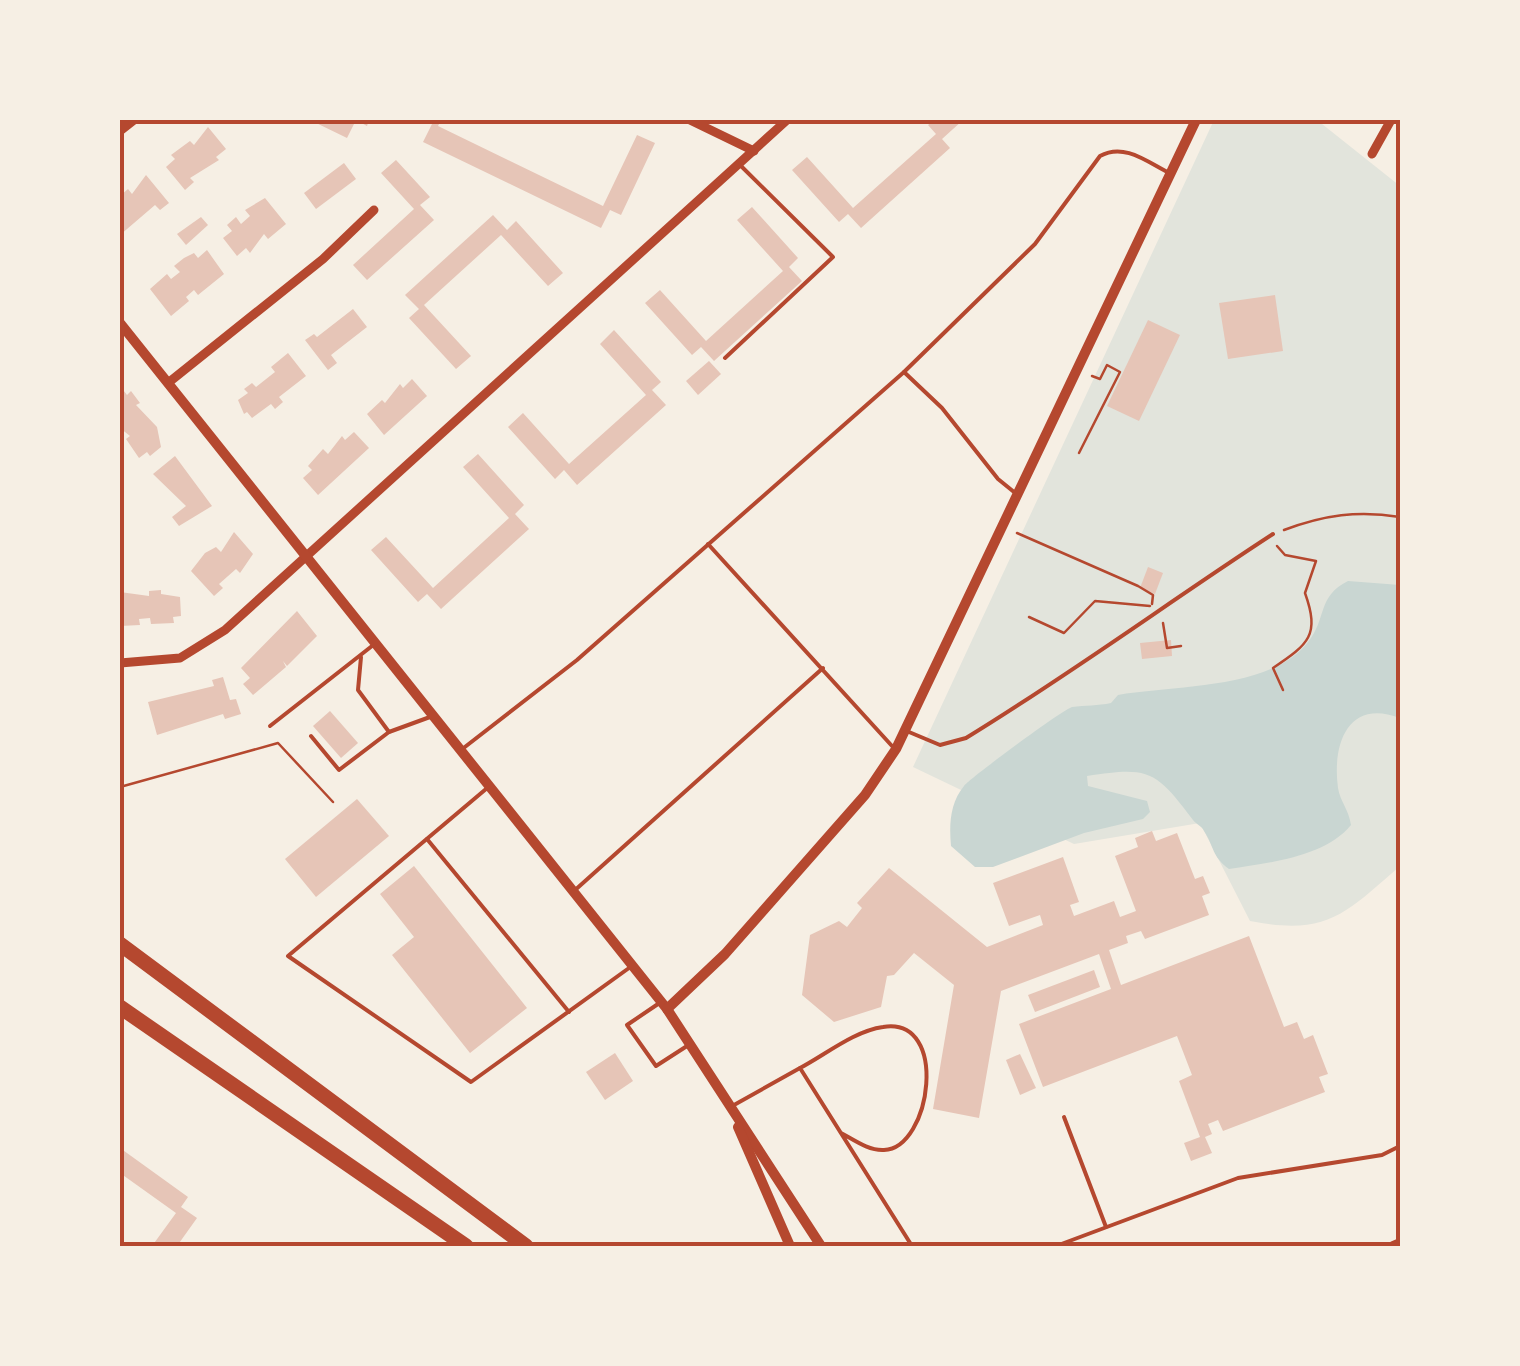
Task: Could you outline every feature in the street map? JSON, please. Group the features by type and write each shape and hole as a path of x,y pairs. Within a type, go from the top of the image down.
{"highway":[{"path":"120,944 526,1246"},
{"path":"120,1007 466,1246"}],"street":[{"path":"120,131 134,120"},
{"path":"690,120 754,151"},
{"path":"120,664 168,661 201,648 308,557 787,120"},
{"path":"664,1005 726,954 865,795 896,749 1196,120"},
{"path":"1372,154 1391,120"},
{"path":"168,383 324,259 374,210"},
{"path":"120,323 664,1005 821,1246"},
{"path":"730,1107 790,1246"},
{"path":"1393,1246 1400,1243"}],"lane":[{"path":"461,750 577,660 904,372 1036,244 1100,156 1111,150 1128,152 1170,174"},
{"path":"726,358 833,257 740,165"},
{"path":"904,372 965,434 998,479 1018,495"},
{"path":"905,730 940,745 966,738 1106,650 1154,608 1272,535"},
{"path":"708,544 896,749"},
{"path":"270,726 376,643"},
{"path":"362,654 358,690 389,732"},
{"path":"574,891 823,668"},
{"path":"311,736 339,770 389,732 434,715"},
{"path":"490,786 288,956 471,1082 633,965"},
{"path":"427,839 569,1012"},
{"path":"664,1005 627,1025 656,1066 690,1044"},
{"path":"730,1107 886,1026 909,1033 923,1047 924,1095 919,1116 904,1143 878,1150 841,1134"},
{"path":"800,1068 912,1246"},
{"path":"1064,1117 1106,1227"},
{"path":"1056,1246 1238,1178 1382,1155 1400,1146"}],"path":[{"path":"1080,453 1120,372 1107,365 1100,379 1092,376"},
{"path":"1283,690 1273,668 1312,632 1314,614 1305,593 1316,561 1285,556 1272,535 1334,515 1364,512 1400,517"},
{"path":"1017,533 1153,595 1154,608 1166,626 1167,648 1181,646"},
{"path":"1029,617 1064,633 1095,602 1154,608"},
{"path":"120,788 278,743 333,802"}],"shaded area":[{"path":"1214,120 1317,120 1400,186 1400,866 1349,908 1317,923 1276,925 1250,921 1200,823 1074,844 913,767"},
{"path":"1348,581 1400,585 1400,718 1368,714 1347,729 1341,741 1337,772 1339,793 1351,825 1340,836 1295,857 1229,869 1216,856 1203,829 1170,791 1150,776 1125,772 1087,776 1088,786 1147,801 1150,812 1143,819 1084,833 993,867 975,867 951,846 952,814 964,786 1053,719 1072,707 1111,703 1118,695 1220,683 1271,669 1292,658 1308,642 1331,594"}],"building":[{"path":"310,120 356,120 347,138"},
{"path":"424,120 441,120 438,126 603,206 637,135 655,143 621,215 610,210 601,228 423,142 432,124"},
{"path":"934,120 963,120 942,139 950,148 861,228 848,214 839,222 792,170 807,157 853,208 936,134 928,125"},
{"path":"208,127 226,149 216,157 219,160 190,178 194,182 185,190 166,167 175,159 171,155 190,141 194,145"},
{"path":"396,160 430,197 420,205 434,220 367,280 353,265 414,209 381,173"},
{"path":"344,163 356,179 316,209 304,193"},
{"path":"146,175 169,203 160,210 155,205 120,235 120,196 128,189 132,194"},
{"path":"265,198 286,224 268,239 264,234 250,253 246,248 237,256 223,238 232,231 227,225 236,217 241,224 250,216 245,210"},
{"path":"752,207 798,258 789,267 802,281 714,361 701,347 692,355 645,303 660,290 706,341 783,271 737,220"},
{"path":"493,215 507,230 516,221 563,273 548,286 501,235 424,305 471,356 456,369 409,318 419,309 405,295"},
{"path":"201,217 208,225 186,245 177,234"},
{"path":"207,250 224,274 198,295 194,290 186,297 189,301 171,316 150,289 167,274 171,279 180,272 174,266 184,258 194,253 198,258"},
{"path":"1275,295 1283,351 1228,359 1219,303"},
{"path":"353,309 367,327 331,355 337,363 328,370 305,340 314,334 317,337"},
{"path":"1148,320 1180,335 1139,421 1107,406"},
{"path":"614,330 661,382 652,390 666,405 577,485 564,470 555,479 508,427 523,413 569,464 646,395 600,344"},
{"path":"288,353 306,376 279,397 283,402 275,409 271,404 252,418 247,412 244,414 238,400 248,393 244,389 252,383 256,387 275,372 271,367"},
{"path":"709,361 721,374 698,395 686,381"},
{"path":"412,379 427,396 384,435 367,414 382,400 385,403 400,384 403,388"},
{"path":"120,386 127,395 131,391 140,403 136,405 157,427 161,447 150,456 147,452 139,458 126,439 130,436 120,428"},
{"path":"354,432 369,448 318,495 303,478 312,470 308,466 323,449 328,454 342,436 345,440"},
{"path":"478,454 524,505 515,514 529,529 441,609 427,594 418,602 371,550 386,537 433,588 509,518 463,467"},
{"path":"175,456 212,506 179,526 172,517 186,506 153,474"},
{"path":"234,532 253,554 240,573 236,569 219,584 223,588 214,596 191,571 205,553 216,547 221,552"},
{"path":"1148,567 1163,573 1155,594 1140,588"},
{"path":"161,590 161,594 180,597 181,616 173,617 174,623 151,624 150,618 139,619 140,625 120,626 120,592 149,596 149,591"},
{"path":"297,611 317,636 287,666 283,661 286,667 253,695 243,684 250,678 241,668"},
{"path":"1171,640 1172,656 1142,659 1140,643"},
{"path":"223,677 230,700 236,699 241,714 225,719 223,714 157,735 148,702 214,686 212,680"},
{"path":"330,711 358,743 341,758 313,726"},
{"path":"357,799 389,836 316,897 285,859"},
{"path":"1152,831 1156,841 1177,833 1195,879 1203,876 1210,893 1202,896 1209,915 1145,939 1141,931 1126,936 1128,943 1109,950 1121,985 1249,936 1284,1027 1297,1022 1304,1039 1313,1035 1328,1074 1319,1077 1325,1092 1223,1131 1218,1120 1208,1124 1212,1134 1205,1137 1212,1153 1191,1161 1184,1143 1200,1137 1179,1081 1192,1075 1177,1036 1043,1087 1019,1024 1111,989 1099,954 1001,991 979,1118 933,1109 954,985 914,953 894,975 887,976 881,1007 834,1022 802,995 810,935 839,921 847,927 862,908 857,903 889,868 987,947 1043,925 1040,915 1009,926 993,883 1063,857 1079,902 1070,905 1074,916 1114,901 1120,917 1136,911 1115,856 1138,847 1135,838"},
{"path":"414,866 527,1008 470,1053 392,955 414,937 380,894"},
{"path":"1094,970 1100,987 1035,1012 1028,995"},
{"path":"615,1053 633,1081 605,1100 586,1072"},
{"path":"1020,1054 1036,1088 1020,1095 1006,1060"},
{"path":"120,1148 188,1197 181,1207 197,1218 177,1246 152,1246 176,1213 120,1173"}]}
